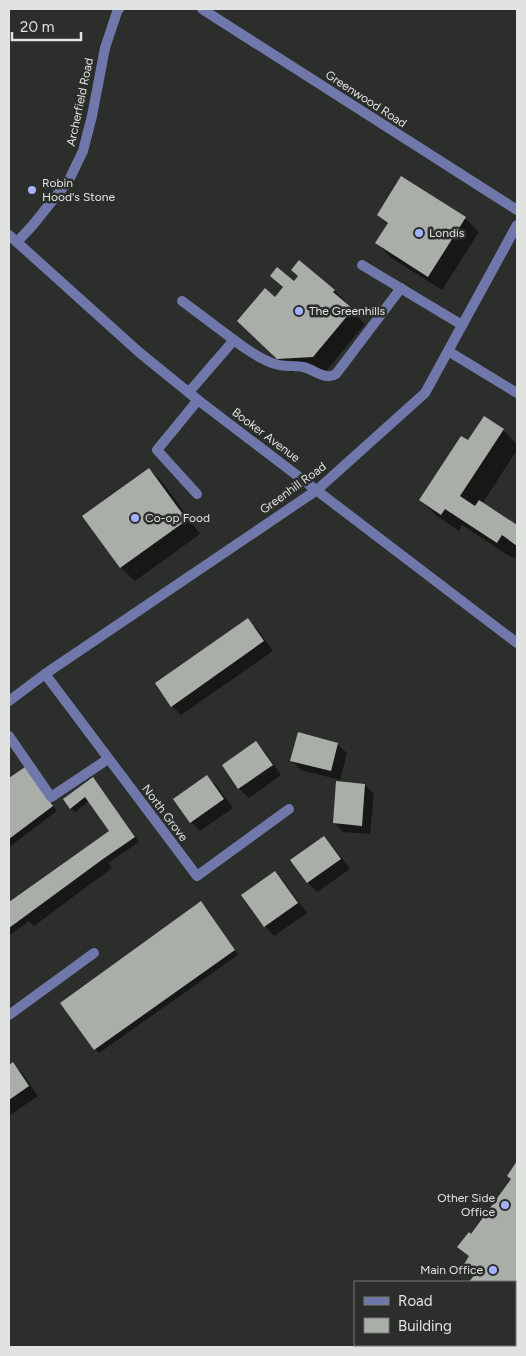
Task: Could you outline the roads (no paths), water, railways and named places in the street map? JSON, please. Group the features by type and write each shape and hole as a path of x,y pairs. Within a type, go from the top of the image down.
{"street":[{"name":"Archerfield Road","path":"17,242 69,180 83,151 105,48 119,9"},
{"name":"Greenwood Road","path":"202,9 517,210"},
{"name":"Greenhill Road","path":"10,696 317,490 425,392 517,225"},
{"name":"Booker Avenue","path":"9,235 140,353 198,400 517,643"},
{"path":"362,265 462,325"},
{"path":"182,301 243,347 275,364 303,367 327,377 332,377 401,288"},
{"path":"189,392 234,340"},
{"path":"448,351 517,393"},
{"path":"197,494 157,450 198,400"},
{"name":"North Grove","path":"45,674 197,876 288,809"},
{"path":"9,736 51,797 108,759"},
{"path":"9,1015 94,953"}],"place":[{"name":"Robin Hood's Stone","path":"32,190"},
{"name":"Londis","path":"419,233"},
{"name":"The Greenhills","path":"299,311"},
{"name":"Co-op Food","path":"135,518"},
{"name":"Other Side Office","path":"505,1205"},
{"name":"Main Office","path":"493,1270"}]}
